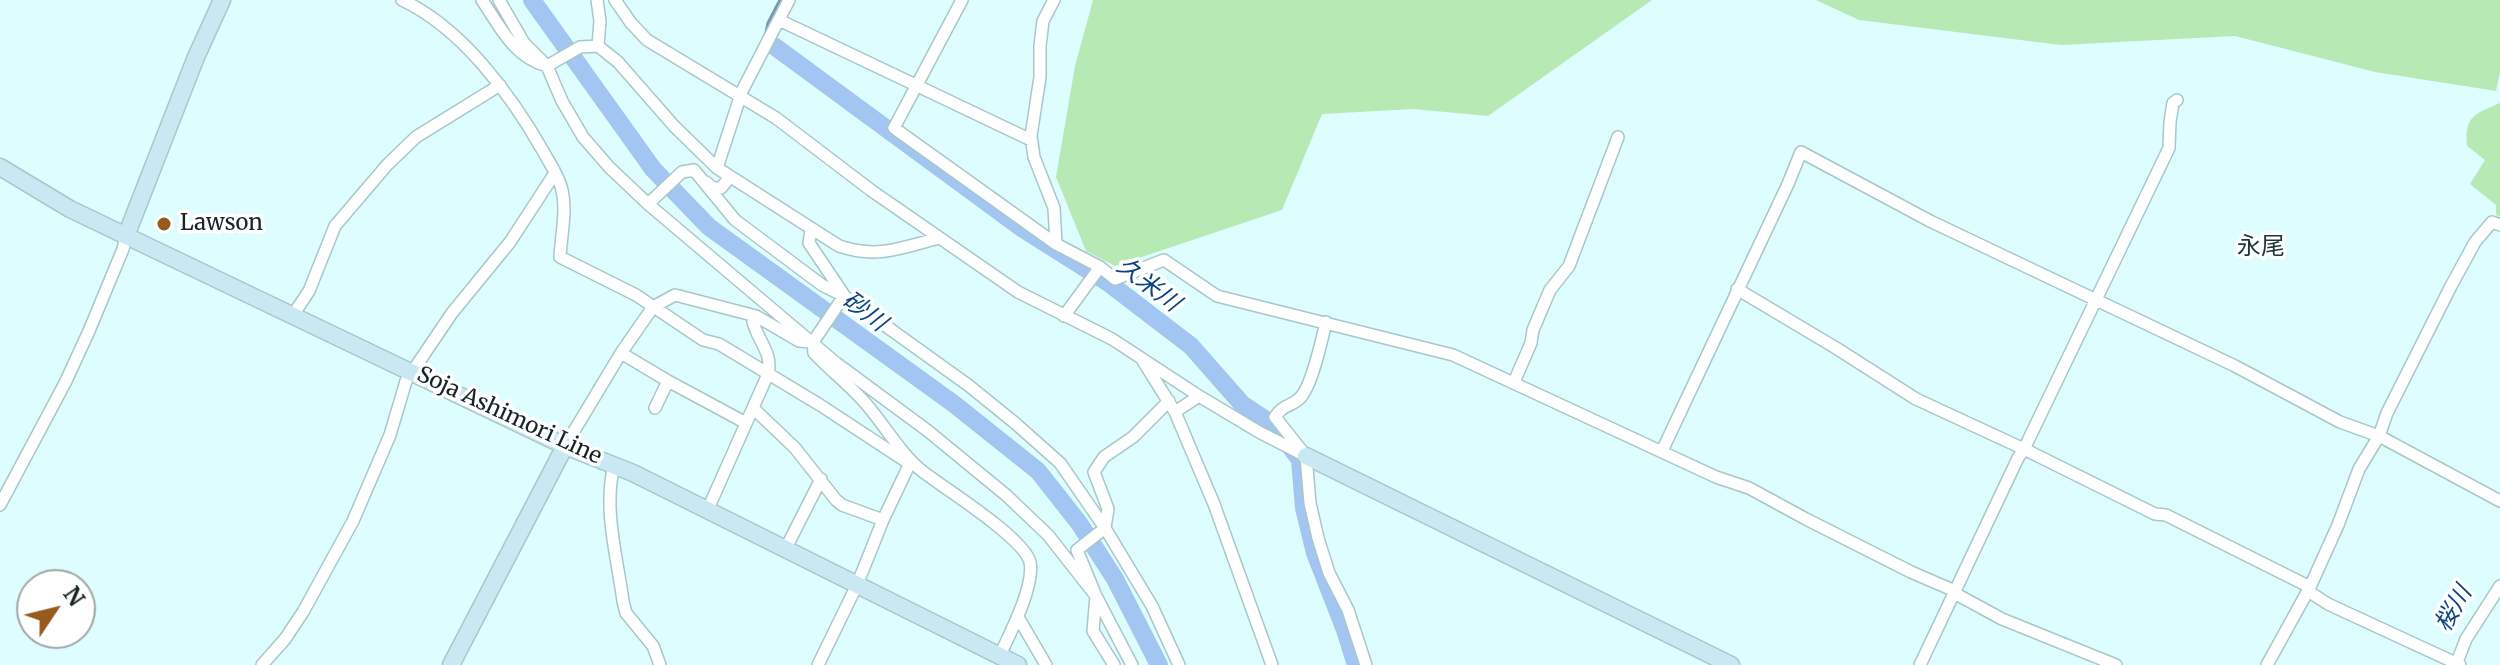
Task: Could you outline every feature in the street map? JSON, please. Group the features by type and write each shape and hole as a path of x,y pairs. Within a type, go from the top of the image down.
{"main road":[{"path":"126,236 196,57 222,0"},
{"name":"Soja Ashimori Line","path":"0,167 70,209 565,446 708,509 1018,665"},
{"path":"451,665 565,446"},
{"path":"1301,453 1731,665"}],"street":[{"path":"402,0 420,8 461,42 500,85 528,124 563,194 560,257 636,295 703,340 719,344 911,462 979,511 1022,549 1029,561 1030,573 1018,617 1000,655"},
{"path":"482,0 520,54 532,62 551,64 580,47 598,46 618,62 674,126 717,168 839,246 860,253 896,249 939,238"},
{"path":"499,0 524,43 551,64 562,101 583,137 609,167 648,204 836,363 928,431 995,486 1055,544 1096,596 1093,631 1114,665"},
{"path":"597,0 600,21 598,46"},
{"path":"615,0 647,40 776,118 854,178 1018,292 1112,339 1199,396 1301,453"},
{"path":"717,168 741,96 789,0"},
{"path":"962,0 894,128 1097,272 1115,279 1164,260 1217,296 1453,355 1716,477 1749,488 1884,559 1955,591 2002,619 2116,665"},
{"path":"1054,0 1043,21 1040,77 1031,140 1034,157 1054,208 1056,244"},
{"path":"779,20 1031,140"},
{"path":"293,315 309,291 335,226 387,165 416,137 500,85"},
{"path":"1920,665 2169,148 2173,103 2177,100"},
{"path":"1514,382 1550,290 1569,266 1618,137"},
{"path":"1662,451 1801,152 1930,221 2235,366 2340,422 2379,436 2500,501"},
{"path":"648,204 682,172 694,170"},
{"path":"694,170 713,188 721,188 730,177"},
{"path":"694,170 735,220 822,285 844,296 968,385 1060,463 1105,528 1152,606 1179,665"},
{"path":"262,665 303,612 353,521 390,435 406,381 452,313 510,242 555,173"},
{"path":"2267,665 2309,589 2359,469 2379,436 2387,413 2475,242 2492,222 2500,225"},
{"path":"811,229 809,243 844,296"},
{"path":"0,505 89,331 126,236"},
{"path":"1064,316 1097,272"},
{"path":"1737,289 1916,399 2155,514 2166,515 2309,589 2328,604 2455,663 2466,639 2500,586"},
{"path":"565,446 621,353 653,307 675,295 756,316 799,341 813,342"},
{"path":"844,296 813,342 814,353 863,401 911,462"},
{"path":"708,509 768,374 767,351 753,322 756,316"},
{"path":"1326,322 1303,394 1280,409 1275,417 1301,453 1318,538 1329,573 1348,610 1366,665"},
{"path":"621,353 746,423"},
{"path":"1140,357 1172,407 1214,504 1272,665"},
{"path":"655,408 668,381"},
{"path":"1077,550 1105,528 1108,509 1094,472 1104,457 1172,407 1199,396"},
{"path":"753,408 795,448 842,505 883,520"},
{"path":"818,665 911,462"},
{"path":"614,465 609,484 609,504 623,601 634,625 653,646 660,665"},
{"path":"786,548 821,479"},
{"path":"1055,544 1077,550"},
{"path":"1077,550 1096,596 1132,665"},
{"path":"1018,617 1046,665"}],"green space":[{"path":"1093,0 1652,0 1488,116 1413,109 1322,114 1282,210 1115,266 1086,251 1056,177 1075,66"},
{"path":"1816,0 2500,0 2500,73 2496,91 2375,72 2235,36 2061,45 1859,20"},
{"path":"2500,103 2500,217 2496,215 2496,205 2470,184 2485,160 2467,146 2467,128 2473,117"}],"waterway":[{"name":"砂川","path":"532,0 653,169 709,227 954,404 1038,471 1079,523 1115,579 1159,665"},
{"path":"765,37 768,23 780,0"},
{"name":"久米川","path":"774,46 1023,229 1110,284 1191,346 1242,404 1275,426 1300,460 1304,508 1315,553 1356,665"}],"place":[{"name":"Lawson","path":"164,224"}],"district":[{"name":"永尾","path":"2261,247"}],"water label":[{"name":"桜川","path":"2454,609"}]}
